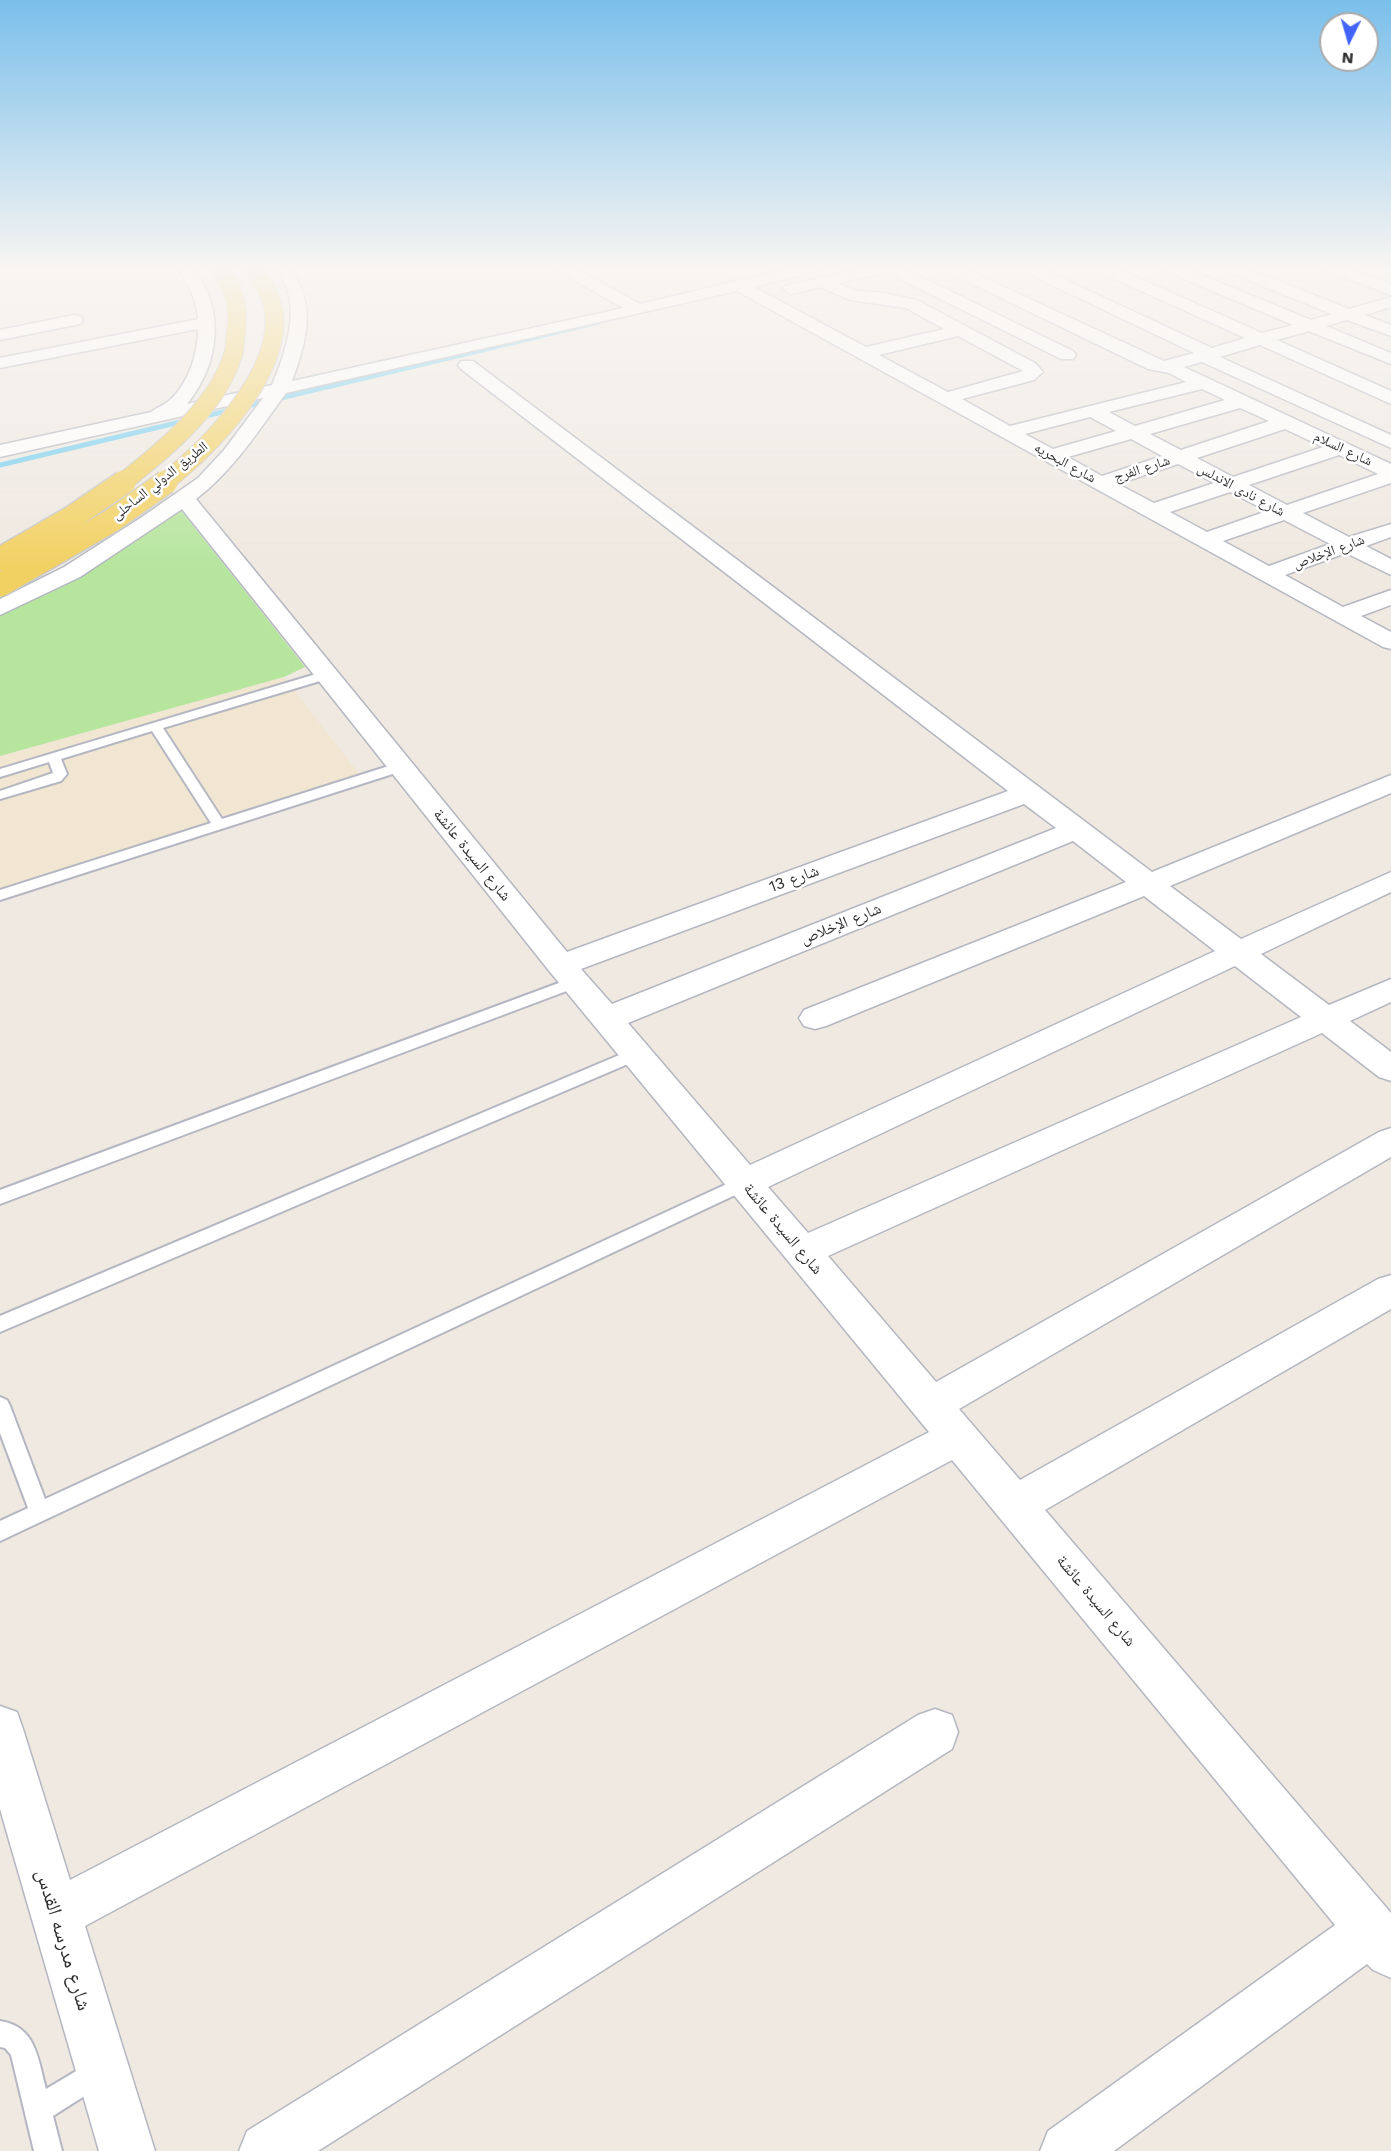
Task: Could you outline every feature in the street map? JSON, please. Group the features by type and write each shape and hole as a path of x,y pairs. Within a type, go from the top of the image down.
{"main road":[{"name":"الطريق الدولي الساحلى","path":"0,558 100,500 140,470 170,443 216,390 226,367"},
{"name":"الطريق الدولي الساحلى","path":"0,585 48,559 133,506 213,439 252,387 261,367"}],"street":[{"path":"153,417 179,403 194,383 199,367"},
{"path":"0,608 72,572 205,482 266,410 280,389 288,367"},
{"path":"0,451 378,367"},
{"path":"266,410 456,367"},
{"path":"470,367 1391,1069"},
{"name":"شارع البحريه","path":"890,367 1391,642"},
{"path":"945,398 1028,376 1034,372 1029,367"},
{"name":"شارع السلام","path":"1166,367 1204,383 1391,474"},
{"path":"1233,367 1391,442"},
{"path":"1321,367 1391,398"},
{"path":"1008,432 1204,383"},
{"path":"1051,456 1242,401"},
{"name":"شارع نادى الاندلس","path":"1092,411 1391,568"},
{"name":"شارع الفرج","path":"1100,483 1286,422"},
{"path":"1152,511 1341,448"},
{"path":"1205,540 1391,474"},
{"name":"شارع السيدة عائشة","path":"184,498 606,1019 1381,1941"},
{"name":"شارع الإخلاص","path":"1267,574 1391,530"},
{"path":"0,558 72,572"},
{"path":"1342,615 1391,597"},
{"path":"814,1018 1148,884 1391,783"},
{"name":"شارع 13","path":"568,973 1028,793"},
{"name":"شارع الإخلاص","path":"606,1019 1077,830"},
{"path":"744,1183 1391,881"},
{"path":"802,1252 1391,990"},
{"path":"55,1915 944,1421 1391,1141"},
{"path":"1015,1505 1391,1290"},
{"name":"شارع مدرسه القدس","path":"0,1729 11,1812 55,1915 127,2151"},
{"path":"267,2151 935,1732"},
{"path":"1068,2151 1381,1941"}],"lane":[{"path":"0,773 326,675"},
{"path":"155,726 219,825"},
{"path":"0,795 56,778 60,774 54,757"},
{"path":"0,895 400,767"},
{"path":"0,1197 568,973"},
{"path":"0,1324 636,1054"},
{"path":"0,1531 744,1183"},
{"path":"0,1406 40,1513"},
{"path":"0,2034 12,2036 19,2042 48,2151"},
{"path":"38,2110 101,2069"}],"shaded area":[{"path":"284,677 366,783 0,898 0,756"}],"green space":[{"path":"180,509 305,667 284,677 0,756 0,615"}],"waterway":[{"path":"0,465 409,367"}]}
